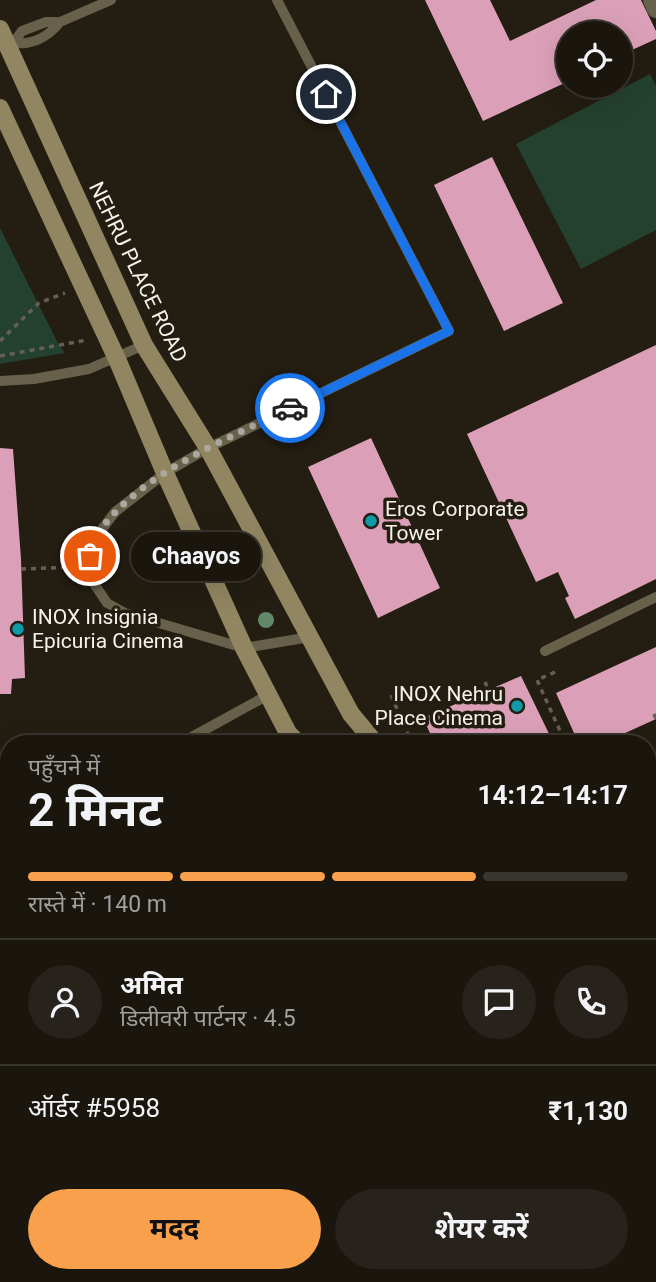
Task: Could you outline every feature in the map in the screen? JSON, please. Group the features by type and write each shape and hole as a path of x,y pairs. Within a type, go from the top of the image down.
{"street":[{"path":"652,0 656,9"},
{"name":"NEHRU PLACE ROAD","path":"5,40 144,345 208,448 351,714 368,735"},
{"path":"0,108 117,359 244,648 290,735"}],"lane":[{"path":"5,40 26,43 43,37 51,33 60,22 111,0"},
{"path":"277,0 449,331 208,448 165,473 116,512 99,533 90,556 90,567 91,579 107,603 125,613 244,648 310,637"},
{"path":"0,381 34,379 89,369 144,345"},
{"path":"545,651 656,597"},
{"path":"195,735 268,695"}],"path":[{"path":"0,341 39,303 83,286"},
{"path":"0,356 106,336"},
{"path":"21,569 90,567"},
{"path":"555,671 537,680 562,735"},
{"path":"485,682 488,689"},
{"path":"391,695 408,735"}],"green space":[{"path":"650,74 656,86 656,230 581,269 516,144 604,98 633,98 633,83"},
{"path":"0,228 59,345 65,353 0,364"}],"building":[{"path":"425,0 490,0 510,41 596,0 641,0 656,31 656,39 633,50 633,21 556,21 556,87 483,121"},
{"path":"492,157 563,303 504,331 434,185"},
{"path":"656,345 656,579 575,619 565,598 569,596 558,572 536,582 467,434"},
{"name":"Eros Corporate Tower","path":"371,438 440,588 378,618 308,467"},
{"path":"0,448 13,449 21,559 25,678 12,679 11,694 0,694"},
{"path":"656,647 656,719 621,735 575,735 556,693"},
{"path":"521,676 550,735 431,735 423,718"}],"way so far":[{"path":"90,556 99,533 116,512 165,473 208,448 290,408"}],"place":[{"name":"Eros Corporate Tower","path":"371,521"},
{"name":"Chaayos","path":"90,556"},
{"name":"INOX Insignia Epicuria Cinema","path":"18,629"},
{"name":"INOX Nehru Place Cinema","path":"517,706"}],"route":[{"path":"290,408 449,331 326,94"}]}
